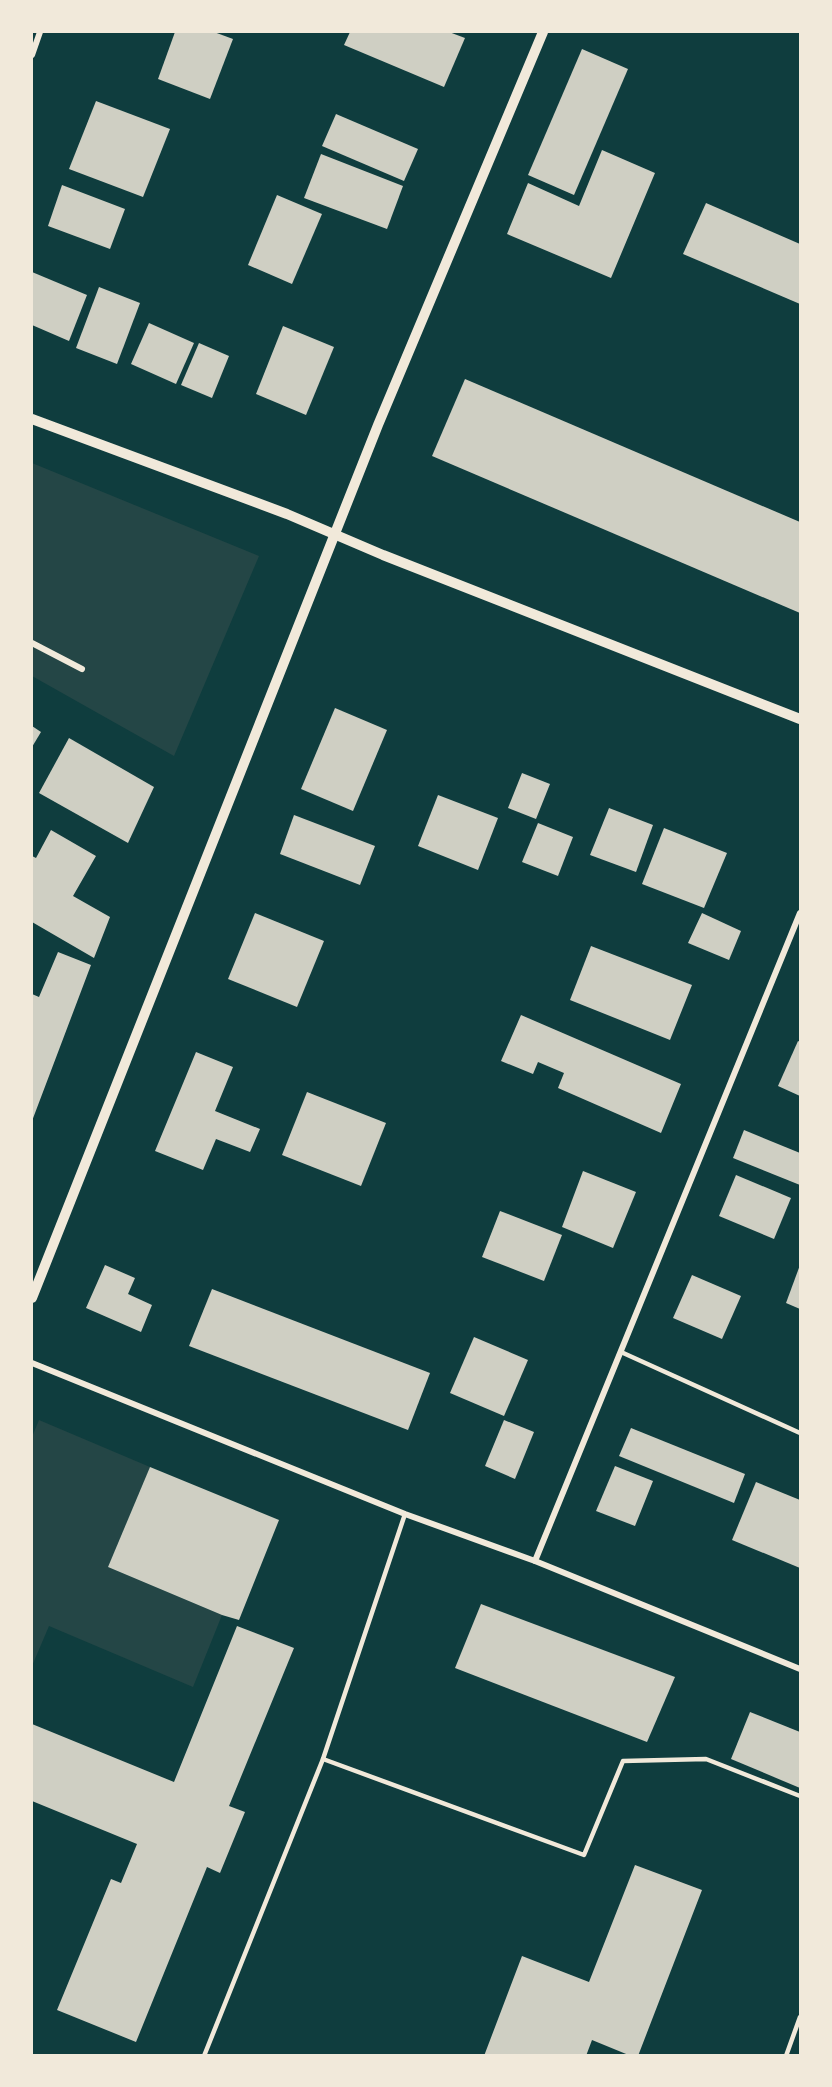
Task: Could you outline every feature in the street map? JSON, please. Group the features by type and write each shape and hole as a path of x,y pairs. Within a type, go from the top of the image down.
{"street":[{"path":"32,55 40,32"},
{"path":"32,1298 382,414 543,32"},
{"path":"32,420 287,514 801,719"},
{"path":"32,643 82,669"},
{"path":"535,1561 801,913"},
{"path":"32,1363 405,1514 535,1561 801,1670"}],"lane":[{"path":"621,1352 801,1432"},
{"path":"204,2055 322,1759 405,1514"},
{"path":"322,1759 584,1856 623,1761 706,1759 801,1796"},
{"path":"786,2055 801,2017"}],"shaded area":[{"path":"32,463 259,556 174,756 32,676"},
{"path":"39,1420 150,1467 108,1567 222,1615 193,1687 49,1626 32,1666 32,1437"}],"building":[{"path":"175,32 214,32 233,39 210,99 158,79"},
{"path":"350,32 449,32 465,38 444,87 344,45"},
{"path":"582,49 628,69 574,195 528,175"},
{"path":"96,101 170,129 143,197 69,169"},
{"path":"336,114 418,149 404,181 322,146"},
{"path":"602,150 655,173 611,278 507,234 528,183 579,206"},
{"path":"321,154 403,186 387,229 304,198"},
{"path":"62,185 125,209 110,249 48,226"},
{"path":"277,195 322,214 292,284 248,265"},
{"path":"706,203 800,244 800,304 683,254"},
{"path":"32,272 87,295 69,341 32,325"},
{"path":"99,287 140,303 117,364 76,348"},
{"path":"149,323 194,343 176,384 131,364"},
{"path":"283,326 334,347 306,415 256,394"},
{"path":"199,343 229,356 212,398 181,385"},
{"path":"465,379 800,522 800,613 432,456"},
{"path":"335,708 387,730 353,811 301,789"},
{"path":"32,726 41,732 32,747"},
{"path":"69,738 154,787 128,843 39,793"},
{"path":"522,773 550,784 536,819 508,808"},
{"path":"438,795 498,818 478,870 418,846"},
{"path":"609,808 653,825 636,872 590,855"},
{"path":"294,815 375,846 360,885 280,854"},
{"path":"538,823 573,837 558,876 522,862"},
{"path":"664,828 727,853 704,908 642,884"},
{"path":"51,830 96,856 73,896 110,917 94,958 32,922 32,856 36,858"},
{"path":"255,913 324,941 297,1007 228,979"},
{"path":"702,913 741,931 729,960 688,943"},
{"path":"591,946 692,985 670,1040 570,1000"},
{"path":"58,952 91,965 32,1121 32,994 39,997"},
{"path":"521,1015 681,1084 661,1133 558,1088 564,1073 538,1062 533,1074 501,1061"},
{"path":"798,1041 800,1042 800,1096 778,1086"},
{"path":"196,1052 233,1067 215,1111 260,1129 250,1152 216,1139 203,1170 155,1151"},
{"path":"307,1092 386,1123 361,1186 282,1155"},
{"path":"744,1130 800,1153 800,1185 733,1158"},
{"path":"583,1171 636,1192 613,1248 562,1227"},
{"path":"736,1175 791,1198 774,1239 719,1216"},
{"path":"500,1211 562,1235 544,1281 482,1257"},
{"path":"105,1265 135,1278 128,1294 152,1305 141,1332 86,1308"},
{"path":"800,1265 800,1309 786,1303"},
{"path":"692,1275 741,1296 722,1339 673,1318"},
{"path":"212,1289 430,1373 408,1430 189,1346"},
{"path":"474,1337 528,1360 504,1416 450,1393"},
{"path":"504,1420 534,1432 515,1479 485,1466"},
{"path":"631,1428 745,1474 734,1503 619,1456"},
{"path":"615,1466 653,1481 635,1526 596,1511"},
{"path":"150,1467 279,1520 239,1620 108,1567"},
{"path":"756,1482 800,1500 800,1568 732,1540"},
{"path":"481,1604 675,1677 647,1742 455,1668"},
{"path":"237,1626 294,1648 229,1806 245,1812 220,1873 207,1867 136,2042 57,2010 111,1879 121,1883 137,1844 32,1801 32,1724 174,1782"},
{"path":"750,1712 800,1732 800,1788 731,1759"},
{"path":"635,1865 702,1890 638,2056 631,2056 592,2040 586,2056 484,2056 522,1956 589,1982"}]}
